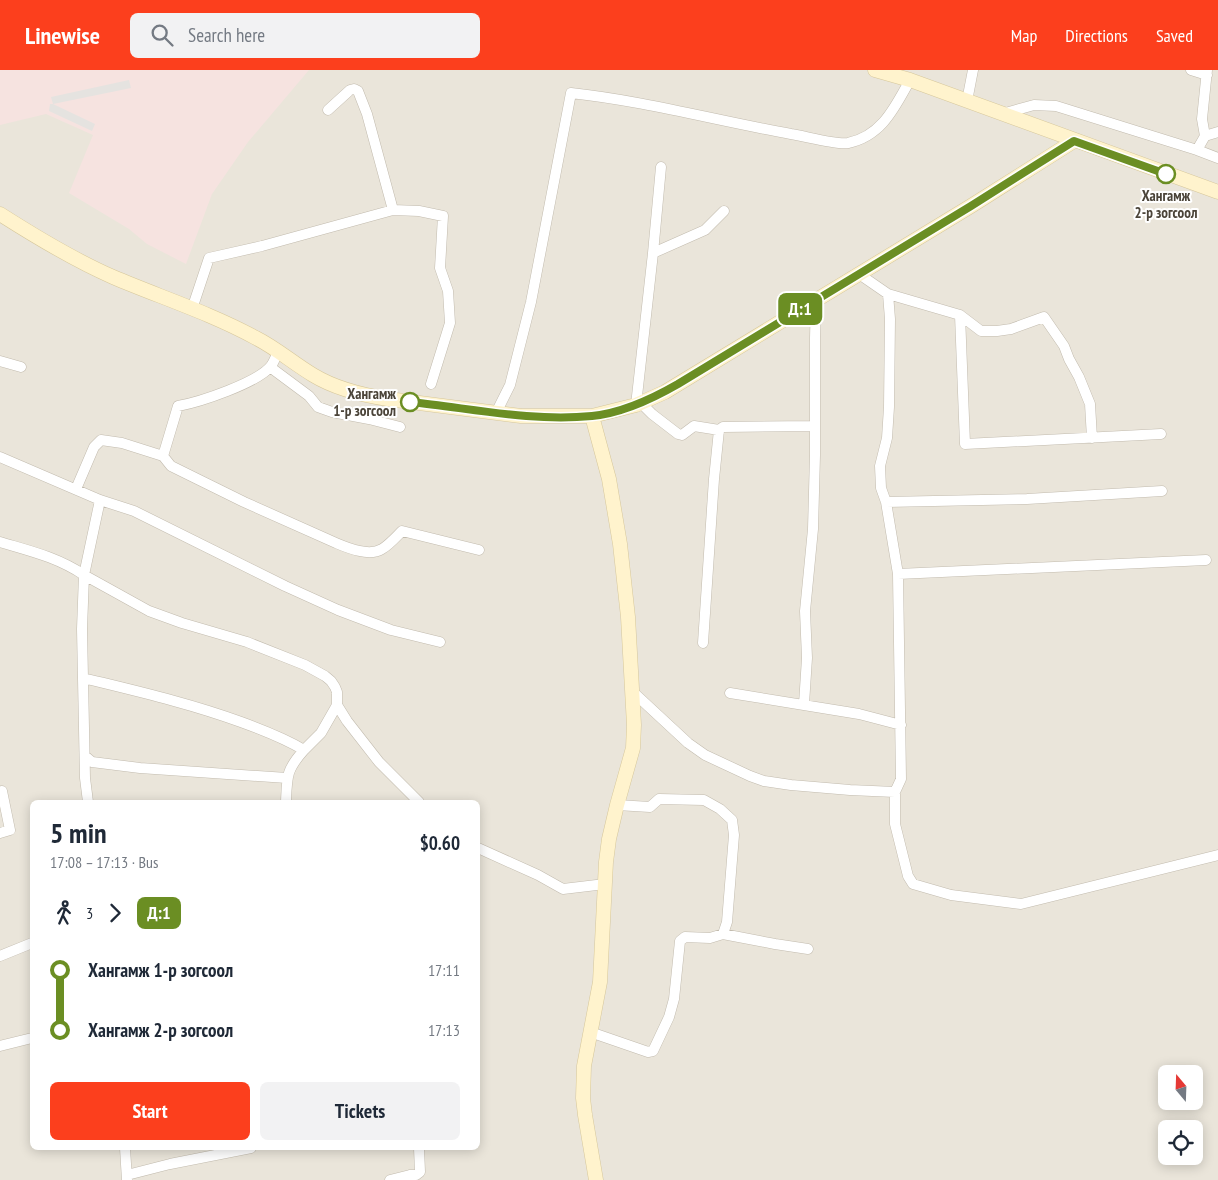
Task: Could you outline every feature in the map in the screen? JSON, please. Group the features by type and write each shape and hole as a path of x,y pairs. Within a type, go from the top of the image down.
{"main road":[{"path":"875,70 894,73 1074,141 1218,192"},
{"path":"0,214 39,239 111,276 192,309 256,338 314,376 350,392 388,399 496,413 549,417 592,416 638,404 678,384 971,206 1074,141"},
{"path":"592,416 609,479 620,544 633,692 634,742 616,805 608,846 600,982 584,1066 584,1098 596,1180"}],"street":[{"path":"967,101 973,70"},
{"path":"1191,70 1207,72 1202,119 1204,136 1197,150"},
{"path":"496,413 510,386 531,302 571,93 609,97 750,127 847,143 874,131 884,124 910,80"},
{"path":"328,110 350,90 358,91 367,114 394,210"},
{"path":"1002,114 1034,105 1056,106 1218,158"},
{"path":"1204,136 1218,132"},
{"path":"661,167 638,404 678,434 682,434 694,426 719,430 723,428 815,426"},
{"path":"192,309 209,258 262,246 394,210 420,211 443,216 440,268 448,291 450,323 430,384"},
{"path":"653,253 705,230 724,211"},
{"path":"859,274 888,294 960,315 981,331 997,331 1011,328 1044,317 1064,346 1090,404 1092,438"},
{"path":"888,294 890,319 889,408 887,438 880,466 881,488 886,502 898,574 901,779 895,792 895,824 908,876 913,884 951,895 1021,904 1218,855"},
{"path":"804,704 807,658 805,610 813,529 816,300"},
{"path":"960,315 965,444 1161,434"},
{"path":"163,456 178,406 215,396 250,380 270,367 278,352"},
{"path":"0,361 21,367"},
{"path":"270,367 309,396 318,407 332,412 400,427"},
{"path":"703,643 719,430"},
{"path":"76,489 94,447 101,440 122,443 163,456 172,466 210,486 353,550 370,552 382,549 402,531 479,550"},
{"path":"0,457 100,500 134,511 285,586 338,610 391,630 440,642"},
{"path":"886,502 1027,499 1162,491"},
{"path":"88,800 82,629 84,575 100,500"},
{"path":"0,542 47,555 134,604 157,614 247,642 305,665 331,681 337,692 336,706 321,733 292,762 287,778 286,800"},
{"path":"898,574 1206,560"},
{"path":"83,678 213,711 269,732 304,750"},
{"path":"633,692 688,743 704,755 750,776 764,781 791,784 858,791 895,792"},
{"path":"730,693 859,714 901,725"},
{"path":"336,706 379,762 417,800"},
{"path":"85,756 92,762 140,768 287,778"},
{"path":"0,833 10,830 2,791"},
{"path":"616,805 650,807 659,799 704,800 720,809 732,820 734,835 726,922 723,934"},
{"path":"480,849 538,875 563,889 605,884"},
{"path":"590,1032 648,1052 654,1051 669,1018 674,999 680,941 685,937 710,938 723,934 808,948"},
{"path":"0,956 30,944"},
{"path":"0,1046 30,1038"},
{"path":"125,1150 127,1178 170,1164 241,1150"},
{"path":"390,1180 410,1178 420,1172 419,1150"}],"shaded area":[{"path":"0,70 1218,70 1218,1180 0,1180"},
{"path":"0,70 309,70 248,142 212,194 186,264 147,244 129,229 69,193 93,135 46,114 0,125"},
{"path":"129,80 131,88 53,104 51,97"},
{"path":"50,104 95,124 92,131 49,111"}],"bus line":[{"name":"Д:1","path":"410,402 522,416 549,417 601,415 636,405 665,392 971,206 1074,141 1166,174"}],"place":[{"name":"Хангамж 2-р зогсоол","path":"1166,174"},
{"name":"Хангамж 1-р зогсоол","path":"410,402"}]}
